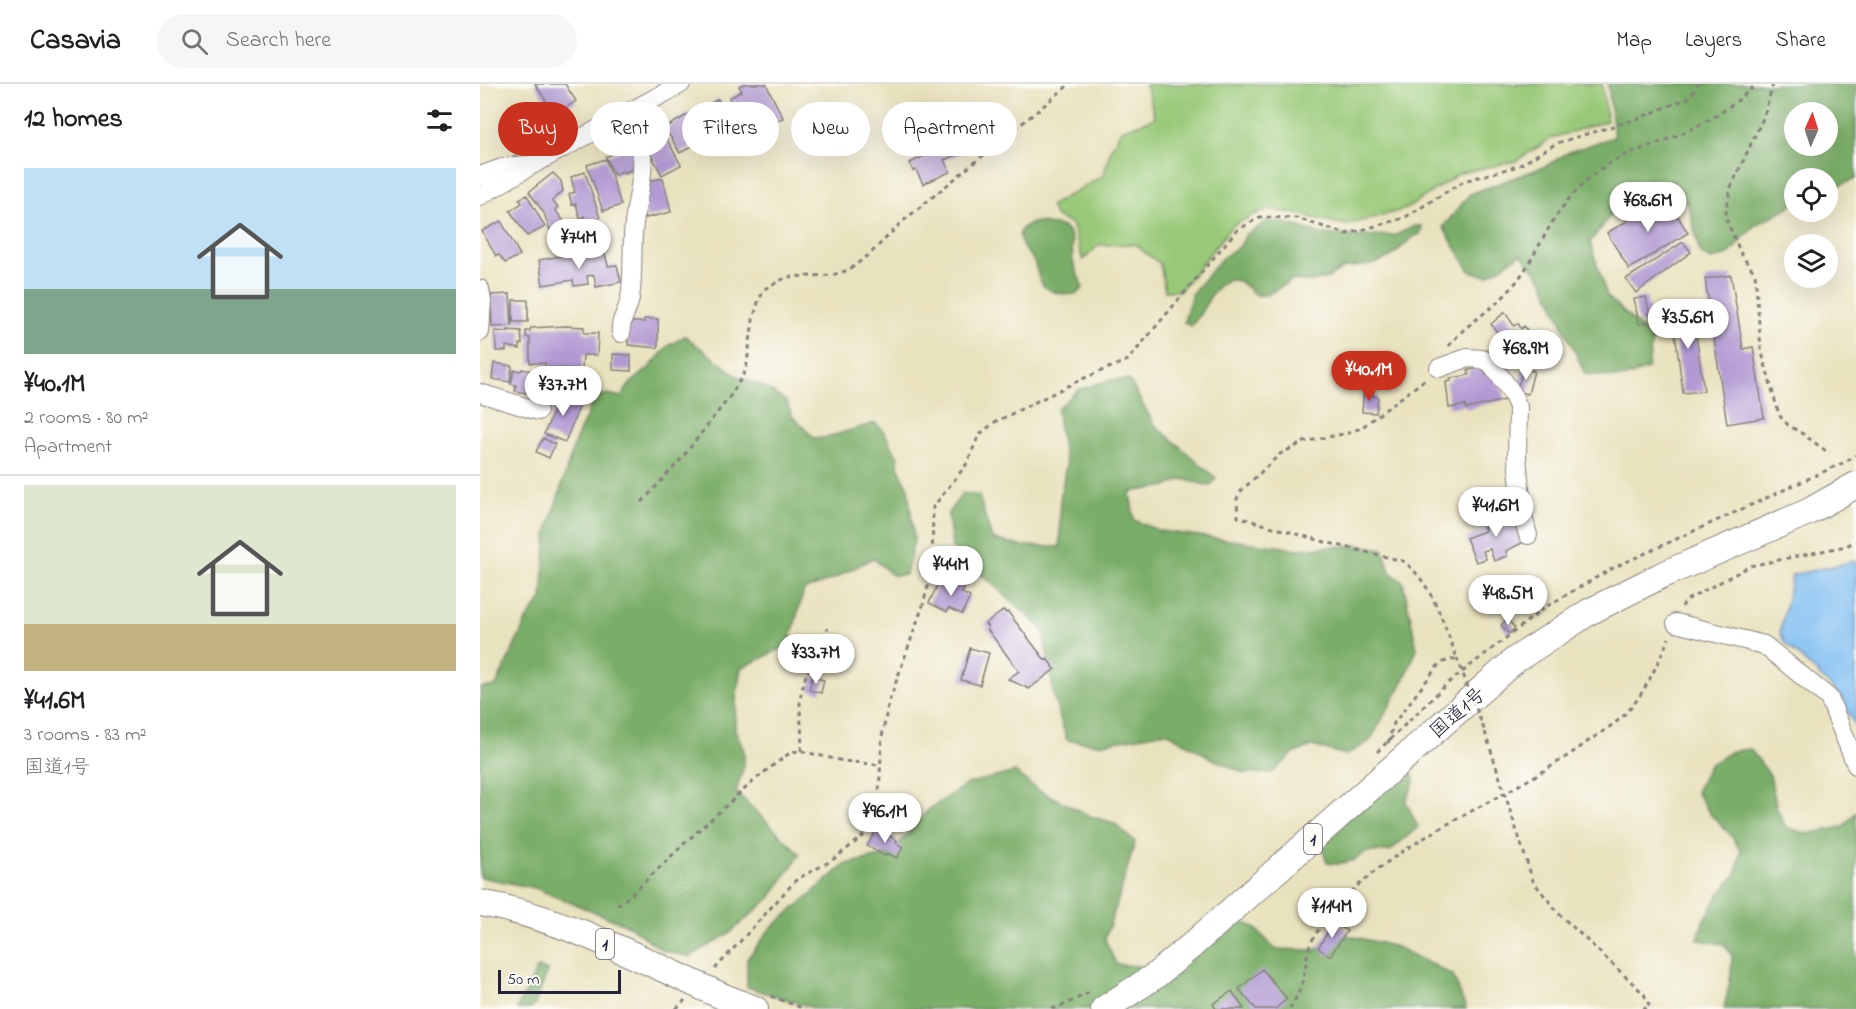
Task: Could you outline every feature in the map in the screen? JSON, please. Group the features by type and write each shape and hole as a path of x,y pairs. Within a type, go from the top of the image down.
{"highway":[{"name":"国道1号","path":"1104,1009 1155,976 1515,660 1589,612 1660,576 1808,512 1856,485"},
{"name":"1","path":"480,903 498,906 568,927 755,1009"}],"street":[{"path":"647,102 681,84"},
{"path":"480,196 590,133"},
{"path":"621,333 621,324 630,300 633,225 642,183 642,156"},
{"path":"480,176 505,167 532,165"},
{"path":"480,289 482,301 480,332"},
{"path":"1439,368 1467,358 1482,359 1491,363 1512,393 1518,407 1517,459 1523,517 1528,535"},
{"path":"480,393 538,411"},
{"path":"1676,623 1764,645 1829,698 1856,765"}],"path":[{"path":"642,502 682,458 731,394 746,370 753,320 759,299 766,288 787,277 832,274 849,270 872,253 902,222 1070,84"},
{"path":"711,972 797,879 831,861 868,832 875,822 878,813 882,737 888,705 932,571 933,507 966,465 979,435 1004,417 1128,360 1236,231 1260,217 1296,218 1347,234 1404,218 1464,182 1518,166 1557,143 1634,120 1691,97 1697,84"},
{"path":"1643,1009 1651,1008 1644,994 1558,913 1533,881 1485,732 1457,658 1430,594 1413,568 1403,561 1238,517 1237,499 1240,492 1280,454 1304,442 1361,428 1439,368 1450,345 1460,334 1509,291 1563,207 1594,174 1614,161 1666,140 1733,105 1756,84"},
{"path":"1773,84 1764,116 1731,187 1726,219 1742,256 1755,273 1761,349 1779,415 1788,425 1826,451"},
{"path":"1290,1009 1304,979 1310,945 1336,908 1412,844 1568,756 1626,713 1646,684 1685,601 1750,566 1846,546 1856,541"},
{"path":"801,751 803,736 800,702 812,662 828,628"},
{"path":"1386,774 1389,737 1394,723 1440,663 1457,658"},
{"path":"616,905 631,895 758,777 791,752 801,751 843,761 880,766"},
{"path":"675,1009 687,998"}],"green space":[{"path":"1146,84 1602,84 1607,121 1552,138 1516,161 1460,173 1406,209 1347,225 1272,209 1260,212 1232,226 1180,291 1165,291 1160,264 1134,244 1099,245 1083,260 1072,224 1056,217 1050,206 1104,175 1110,150 1121,130 1155,118"},
{"path":"1608,84 1856,84 1856,179 1838,186 1838,168 1784,168 1784,210 1754,226 1728,255 1711,260 1700,253 1689,207 1673,181 1616,208 1590,242 1607,296 1652,339 1648,369 1622,378 1585,374 1542,279 1521,254 1487,276 1470,271 1443,227 1470,194 1546,166 1569,152 1614,137"},
{"path":"1266,221 1286,223 1322,234 1357,236 1396,235 1414,226 1422,226 1420,234 1413,237 1392,256 1375,264 1344,268 1328,278 1312,282 1292,280 1267,295 1256,295 1239,281 1228,279 1211,295 1191,326 1184,322 1192,293 1222,258 1240,246 1246,234"},
{"path":"1039,222 1062,227 1069,234 1073,261 1083,288 1078,293 1057,293 1047,289 1041,282 1032,258 1023,247 1019,235 1025,226"},
{"path":"685,336 737,376 764,387 786,401 792,416 814,438 824,438 875,423 883,430 898,458 898,466 908,487 914,540 906,575 892,575 873,558 831,580 804,590 789,645 741,668 735,730 744,751 744,766 736,792 800,854 770,898 730,933 690,957 662,950 629,926 535,888 480,877 480,688 496,686 527,619 542,599 547,533 575,442 593,401 599,396 609,394 621,397 630,384 650,367 668,346"},
{"path":"1109,380 1129,380 1154,424 1216,478 1210,486 1182,479 1168,486 1130,492 1134,520 1160,531 1299,549 1357,545 1383,549 1390,572 1403,582 1417,649 1404,680 1370,741 1346,755 1312,746 1293,754 1272,773 1244,773 1211,758 1167,732 1098,744 1067,740 1055,702 1043,629 952,548 948,513 963,493 979,496 992,539 1021,546 1060,547 1060,501 1066,464 1057,409 1078,390"},
{"path":"1750,749 1770,775 1777,809 1786,827 1807,834 1843,827 1856,812 1856,1009 1724,1009 1731,975 1732,955 1724,944 1698,940 1702,925 1718,896 1736,874 1741,851 1730,834 1710,814 1696,792 1709,765 1732,751"},
{"path":"1406,769 1413,774 1414,782 1406,802 1418,827 1390,851 1366,852 1354,860 1338,864 1327,863 1323,850 1328,835"},
{"path":"1015,772 1036,789 1090,816 1114,823 1135,842 1105,939 1116,964 1147,967 1237,920 1254,927 1275,949 1315,950 1347,935 1397,947 1453,975 1466,1009 816,1009 747,987 747,959 770,929 846,864 890,854 928,810 967,784"},
{"path":"539,968 548,971 534,1006 531,1009 517,1009 535,970"}],"water":[{"path":"1856,561 1856,728 1840,695 1785,643 1780,633 1792,575"}],"building":[{"path":"535,84 565,84 576,101 574,102 546,102"},
{"path":"766,84 775,102 731,102 729,98 742,91 739,86"},
{"path":"682,118 682,152 680,153 670,136 670,125"},
{"path":"670,145 681,165 662,175 652,156 670,156"},
{"path":"638,156 642,165 614,175 606,157"},
{"path":"924,156 954,156 944,160 950,172 923,184 910,163"},
{"path":"606,159 621,205 603,211 587,165"},
{"path":"585,172 600,218 585,222 584,216 580,218 576,204 572,205 569,194 575,192 571,177"},
{"path":"553,173 561,181 563,191 552,201 558,207 555,210 567,225 550,230 544,213 529,192"},
{"path":"663,178 671,212 646,218 644,211 649,181"},
{"path":"527,195 545,227 527,236 510,211 522,203 519,199"},
{"path":"1666,197 1688,233 1629,269 1607,233"},
{"path":"501,221 520,255 505,263 499,255 496,256 482,231"},
{"path":"1683,242 1691,252 1636,293 1626,279"},
{"path":"571,254 584,258 605,254 608,266 617,265 621,282 596,287 594,275 587,276 588,284 574,286 573,280 543,285 539,260"},
{"path":"1731,275 1743,349 1753,347 1764,418 1727,424 1705,279"},
{"path":"510,294 512,326 492,327 491,295"},
{"path":"1646,297 1651,322 1639,324 1634,299"},
{"path":"513,300 528,300 528,322 513,322"},
{"path":"1692,306 1704,391 1683,393 1672,309"},
{"path":"1505,312 1514,326 1518,323 1521,329 1524,326 1531,336 1511,350 1491,324"},
{"path":"644,319 658,319 658,348 628,345 628,322 644,322"},
{"path":"584,327 584,333 598,333 597,355 583,355 582,370 545,367 545,363 530,363 530,338 526,337 526,331 530,331 531,328"},
{"path":"508,330 521,331 520,349 506,346 506,351 496,351 495,331 508,332"},
{"path":"613,354 631,355 631,371 613,370"},
{"path":"494,363 512,366 510,382 492,379"},
{"path":"1485,368 1486,375 1494,374 1505,400 1466,409 1465,405 1449,408 1446,382 1451,381 1450,378 1469,375 1468,370"},
{"path":"1523,368 1534,371 1528,394 1517,391"},
{"path":"522,369 561,377 557,399 515,391 516,385 511,384 514,370 521,371"},
{"path":"1364,386 1367,386 1366,392 1373,392 1373,396 1378,397 1376,413 1362,412"},
{"path":"562,392 582,400 565,442 544,434"},
{"path":"543,438 555,444 549,458 536,452"},
{"path":"1512,511 1524,542 1506,551 1507,556 1494,561 1490,549 1483,551 1486,559 1476,562 1466,538 1485,531 1484,527 1487,526 1485,520"},
{"path":"957,577 967,582 962,593 970,597 962,614 948,608 947,612 929,603 939,582 951,588"},
{"path":"1004,610 1055,669 1029,689 1008,679 1019,671 985,624"},
{"path":"1507,619 1515,628 1509,634 1501,625"},
{"path":"970,648 989,653 980,685 961,680"},
{"path":"812,677 824,680 821,693 809,690"},
{"path":"877,829 897,840 896,843 903,847 897,858 887,853 885,856 867,846"},
{"path":"1334,922 1347,931 1330,956 1318,948"},
{"path":"1262,969 1287,999 1275,1009 1256,1009 1239,989"},
{"path":"1232,991 1244,1009 1216,1009 1213,1004"}]}
